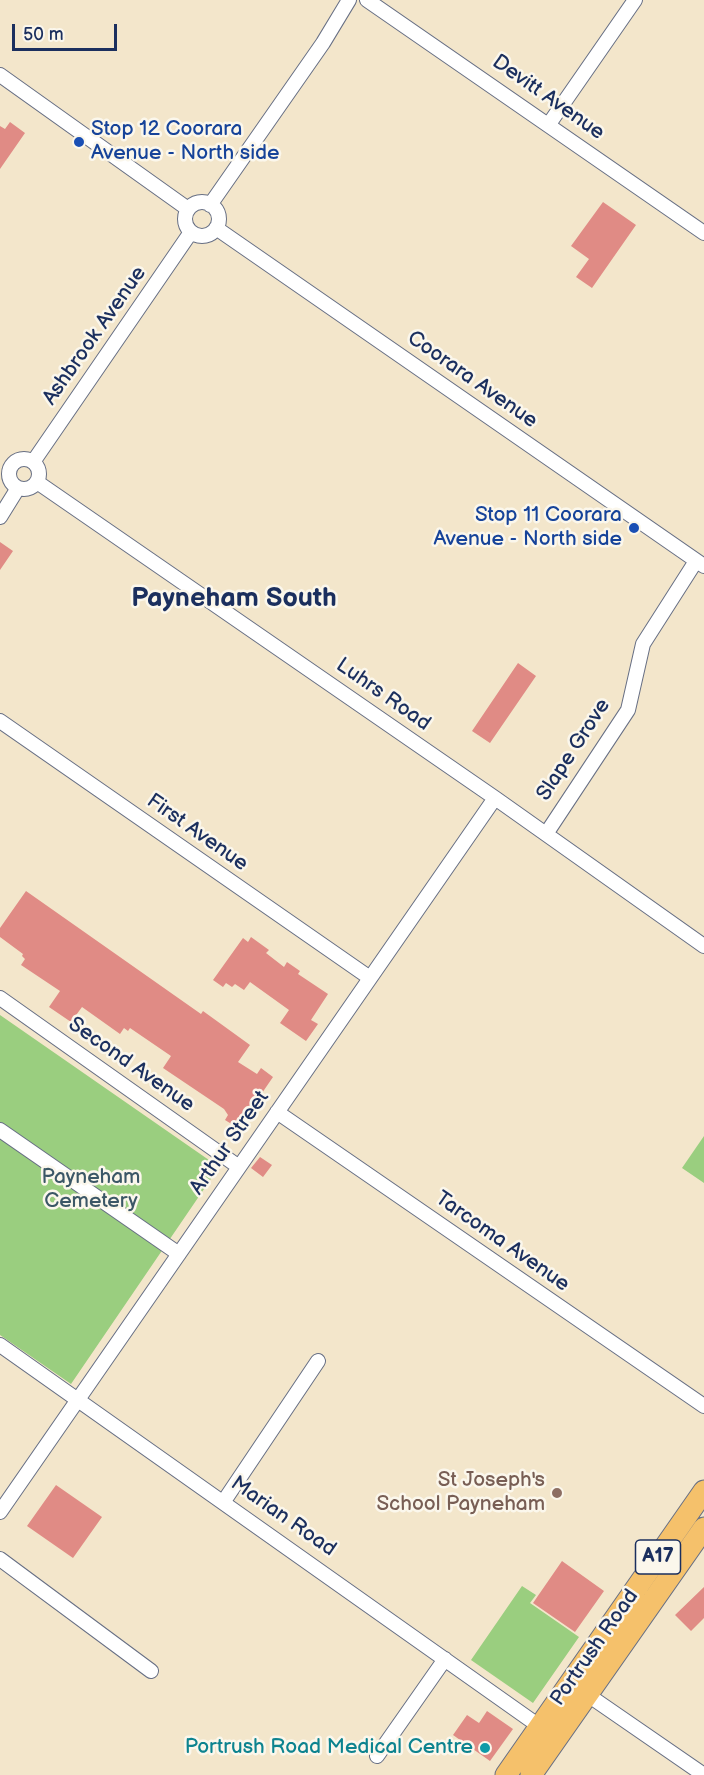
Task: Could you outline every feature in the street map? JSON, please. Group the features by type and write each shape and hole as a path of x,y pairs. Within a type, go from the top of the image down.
{"highway":[{"name":"Portrush Road","path":"506,1775 704,1491"},
{"name":"Portrush Road","path":"531,1775 704,1528"}],"street":[{"path":"210,205 324,43 349,0"},
{"name":"Devitt Avenue","path":"367,0 704,233"},
{"path":"549,124 635,0"},
{"path":"0,75 188,208"},
{"path":"200,202 210,205 219,217 216,228 204,236 191,232 185,221 188,208 200,202"},
{"name":"Coorara Avenue","path":"216,228 700,563"},
{"name":"Ashbrook Avenue","path":"33,462 191,232"},
{"path":"20,459 33,462 39,471 37,482 28,489 18,488 10,481 5,462 20,459"},
{"name":"Luhrs Road","path":"37,482 495,798 704,946"},
{"path":"0,517 18,488"},
{"name":"Slape Grove","path":"546,834 628,710 643,644 700,563"},
{"name":"First Avenue","path":"0,721 370,978"},
{"name":"Arthur Street","path":"0,1512 495,798"},
{"name":"Second Avenue","path":"0,998 239,1167"},
{"name":"Tarcoma Avenue","path":"277,1112 704,1406"},
{"path":"0,1130 179,1254"},
{"name":"Marian Road","path":"0,1345 224,1501 539,1726"},
{"path":"224,1501 318,1361"},
{"path":"0,1559 151,1671"},
{"path":"377,1756 445,1659"},
{"path":"588,1695 704,1775"}],"green space":[{"name":"Payneham Cemetery","path":"0,1015 219,1167 71,1384 0,1335"},
{"path":"704,1136 704,1183 682,1168"},
{"path":"522,1586 536,1595 530,1603 579,1637 533,1703 471,1660"}],"building":[{"path":"10,122 25,133 0,169 0,126 5,129"},
{"path":"603,202 636,225 592,288 576,277 589,259 571,246"},
{"path":"0,542 13,551 0,570"},
{"path":"518,663 536,676 490,743 472,731"},
{"path":"26,891 201,1014 203,1011 250,1045 238,1062 257,1074 261,1068 273,1077 238,1128 225,1120 228,1115 224,1109 163,1068 171,1056 130,1028 128,1031 124,1028 120,1034 82,1007 71,1022 49,1007 60,991 21,965 25,959 23,954 0,937 0,928"},
{"path":"251,937 269,950 266,953 284,967 287,962 300,971 298,974 328,994 311,1020 318,1024 306,1041 280,1023 289,1010 250,982 244,990 235,984 232,987 226,983 223,987 213,980 243,938 248,942"},
{"path":"260,1157 272,1165 263,1177 251,1168"},
{"path":"56,1485 102,1517 73,1558 27,1526"},
{"path":"562,1561 604,1591 575,1632 533,1603"},
{"path":"704,1587 704,1618 691,1631 675,1615"},
{"name":"Portrush Road Medical Centre","path":"487,1711 513,1729 490,1761 453,1735 467,1715 479,1723"}],"place":[{"name":"Stop 12 Coorara Avenue - North side","path":"79,142"},
{"name":"Stop 11 Coorara Avenue - North side","path":"634,528"},
{"name":"St Joseph's School Payneham","path":"557,1493"},
{"name":"Portrush Road Medical Centre","path":"485,1748"}],"district":[{"name":"Payneham South","path":"234,599"}]}
